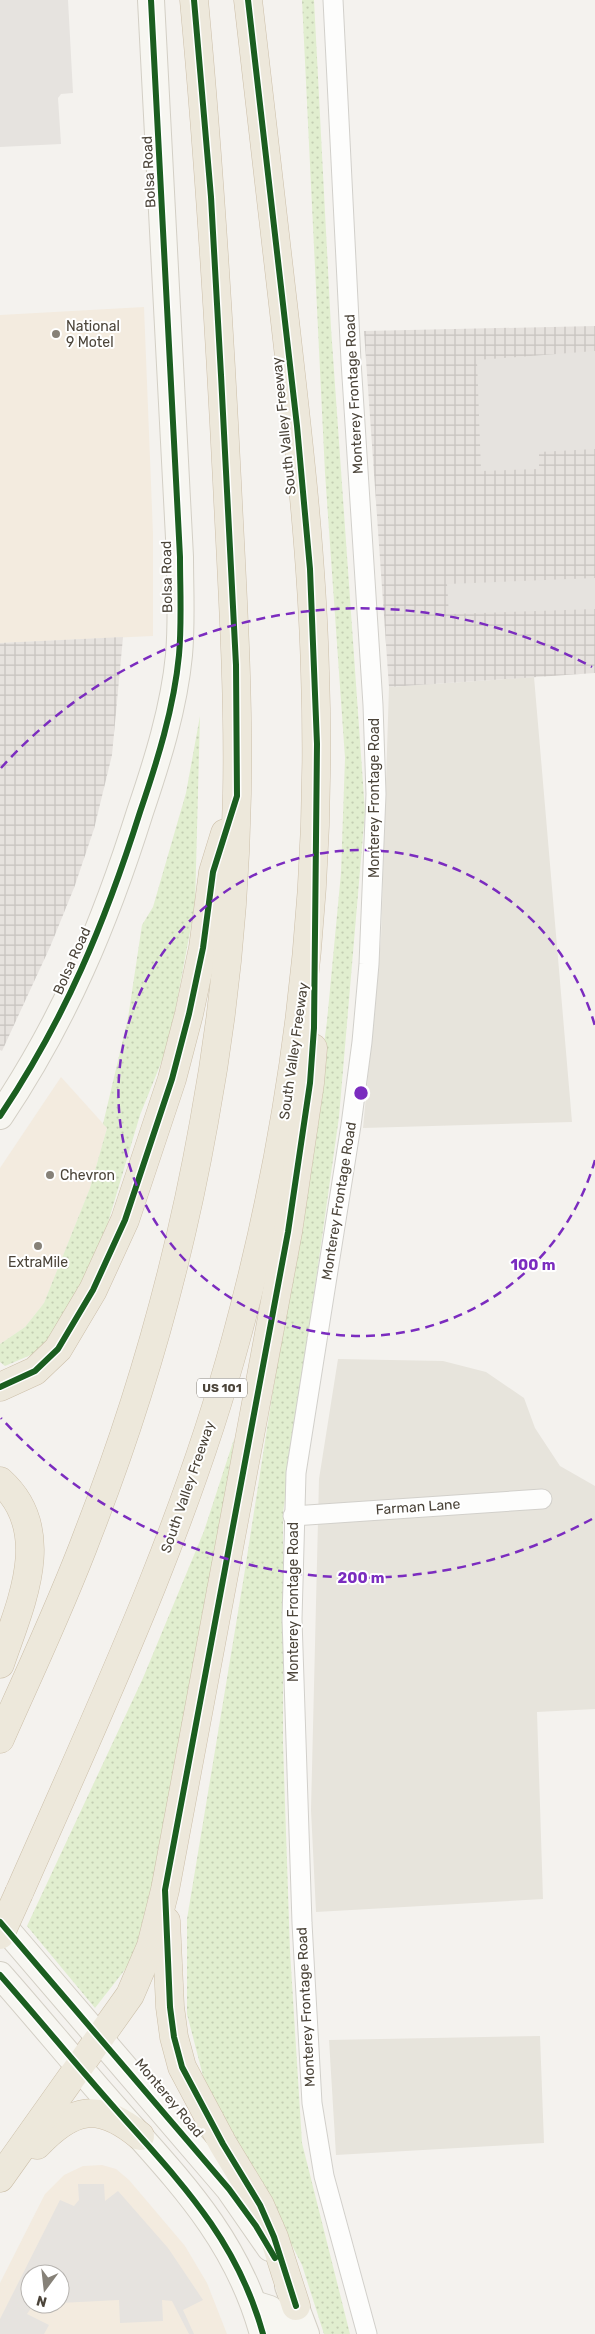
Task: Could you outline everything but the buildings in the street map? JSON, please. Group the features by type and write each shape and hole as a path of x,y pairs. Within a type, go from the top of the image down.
{"highway":[{"path":"0,1739 62,1599 104,1493 141,1382 174,1262 204,1124 220,1018 231,914 237,796 236,665 209,180 194,0"},
{"name":"South Valley Freeway","path":"0,1935 156,1578 204,1445 232,1352 261,1238 288,1099 306,956 314,852 316,735 310,569 298,436 248,0"},
{"path":"0,1387 35,1371 58,1349 93,1290 125,1220 172,1079 189,1014 203,948 213,872 237,796"},
{"path":"0,2178 101,2038 138,1979 151,1946 165,1890 240,1498 299,1159 310,1083 314,1037 314,852"},
{"path":"0,1473 19,1503 29,1534 30,1562 22,1599 0,1664"},
{"path":"0,1480 19,1503"},
{"path":"165,1890 170,2007 174,2037 182,2067 223,2144 260,2205 280,2255 296,2306"},
{"path":"0,2194 46,2136 73,2117 86,2112 102,2113 125,2124 140,2136"}],"main road":[{"name":"Bolsa Road","path":"0,1116 65,1006 100,928 127,854 154,767 177,671 180,630 180,557 151,0"},
{"name":"Monterey Road","path":"0,1922 101,2038 246,2211 275,2257 306,2334"},
{"path":"0,1975 198,2203 219,2232 236,2262 254,2304 264,2334"},
{"path":"254,2304 270,2309 287,2334"}],"street":[{"name":"Monterey Frontage Road","path":"333,0 373,705 376,814 370,955 362,1042 351,1125 304,1416 293,1516 292,1619 295,1760 312,2103 324,2176 367,2334"},
{"name":"Farman Lane","path":"293,1516 542,1499"}],"shaded area":[{"path":"0,0 68,0 73,93 61,94 58,98 61,144 0,147"},
{"path":"144,307 153,534 153,636 0,643 0,315"},
{"path":"595,326 595,673 389,687 364,331"},
{"path":"595,351 595,449 539,452 539,469 481,471 477,360"},
{"path":"595,578 595,609 449,614 447,584"},
{"path":"123,637 112,755 94,829 74,888 50,947 2,1051 0,1050 0,643"},
{"path":"534,677 572,1122 363,1128 381,938 389,687"},
{"path":"61,1077 107,1128 90,1188 44,1303 25,1327 0,1344 0,1168"},
{"path":"338,1359 443,1361 486,1372 524,1398 535,1428 560,1466 595,1486 595,1709 537,1712 543,1899 316,1912 311,1810 319,1479"},
{"path":"540,2036 544,2143 336,2155 329,2040"},
{"path":"102,2165 116,2169 129,2180 185,2246 207,2283 227,2334 0,2334 0,2283 45,2194 64,2175 83,2166"},
{"path":"78,2184 104,2184 105,2201 118,2191 168,2248 203,2300 183,2310 194,2334 189,2334 172,2301 162,2300 163,2321 120,2323 119,2300 70,2302 70,2264 28,2264 60,2200 74,2206 79,2200"},
{"path":"20,2279 20,2314 27,2314 49,2325 44,2334 0,2334 0,2319"}],"green space":[{"path":"302,0 314,0 331,328 365,812 339,1117 283,1513 283,1743 290,1951 302,2143 350,2334 324,2334 302,2265 263,2188 208,2095 187,2014 187,1919 244,1576 310,1153 327,1021 341,873 345,758 325,473"},
{"path":"200,716 195,905 172,1028 165,1053 140,1115 107,1226 71,1307 48,1342 33,1354 5,1366 0,1362 0,1344 25,1327 44,1303 90,1188 107,1128 103,1124 128,1018 142,925 153,907 186,793"},
{"path":"234,1439 216,1590 160,1873 134,1958 95,2008 27,1926 143,1678 204,1531"}],"cycle path":[{"path":"0,1116 23,1080 64,1006 97,931 127,853 153,774 169,715 177,675 180,630 180,557 151,0"},
{"path":"0,1387 35,1371 58,1349 93,1290 125,1220 172,1079 189,1014 203,948 213,872 237,796 236,665 221,375 211,197 194,0"},
{"path":"248,0 297,426 310,569 317,744 314,1028 310,1083 288,1232 165,1890 170,2007 174,2037 182,2067 223,2144 260,2205 274,2237 296,2306"},
{"path":"0,1922 229,2189 256,2226 275,2258"},
{"path":"0,1975 202,2210 237,2267 263,2334"}],"place":[{"name":"National 9 Motel","path":"56,334"},
{"name":"Chevron","path":"50,1175"},
{"name":"ExtraMile","path":"38,1246"}]}
